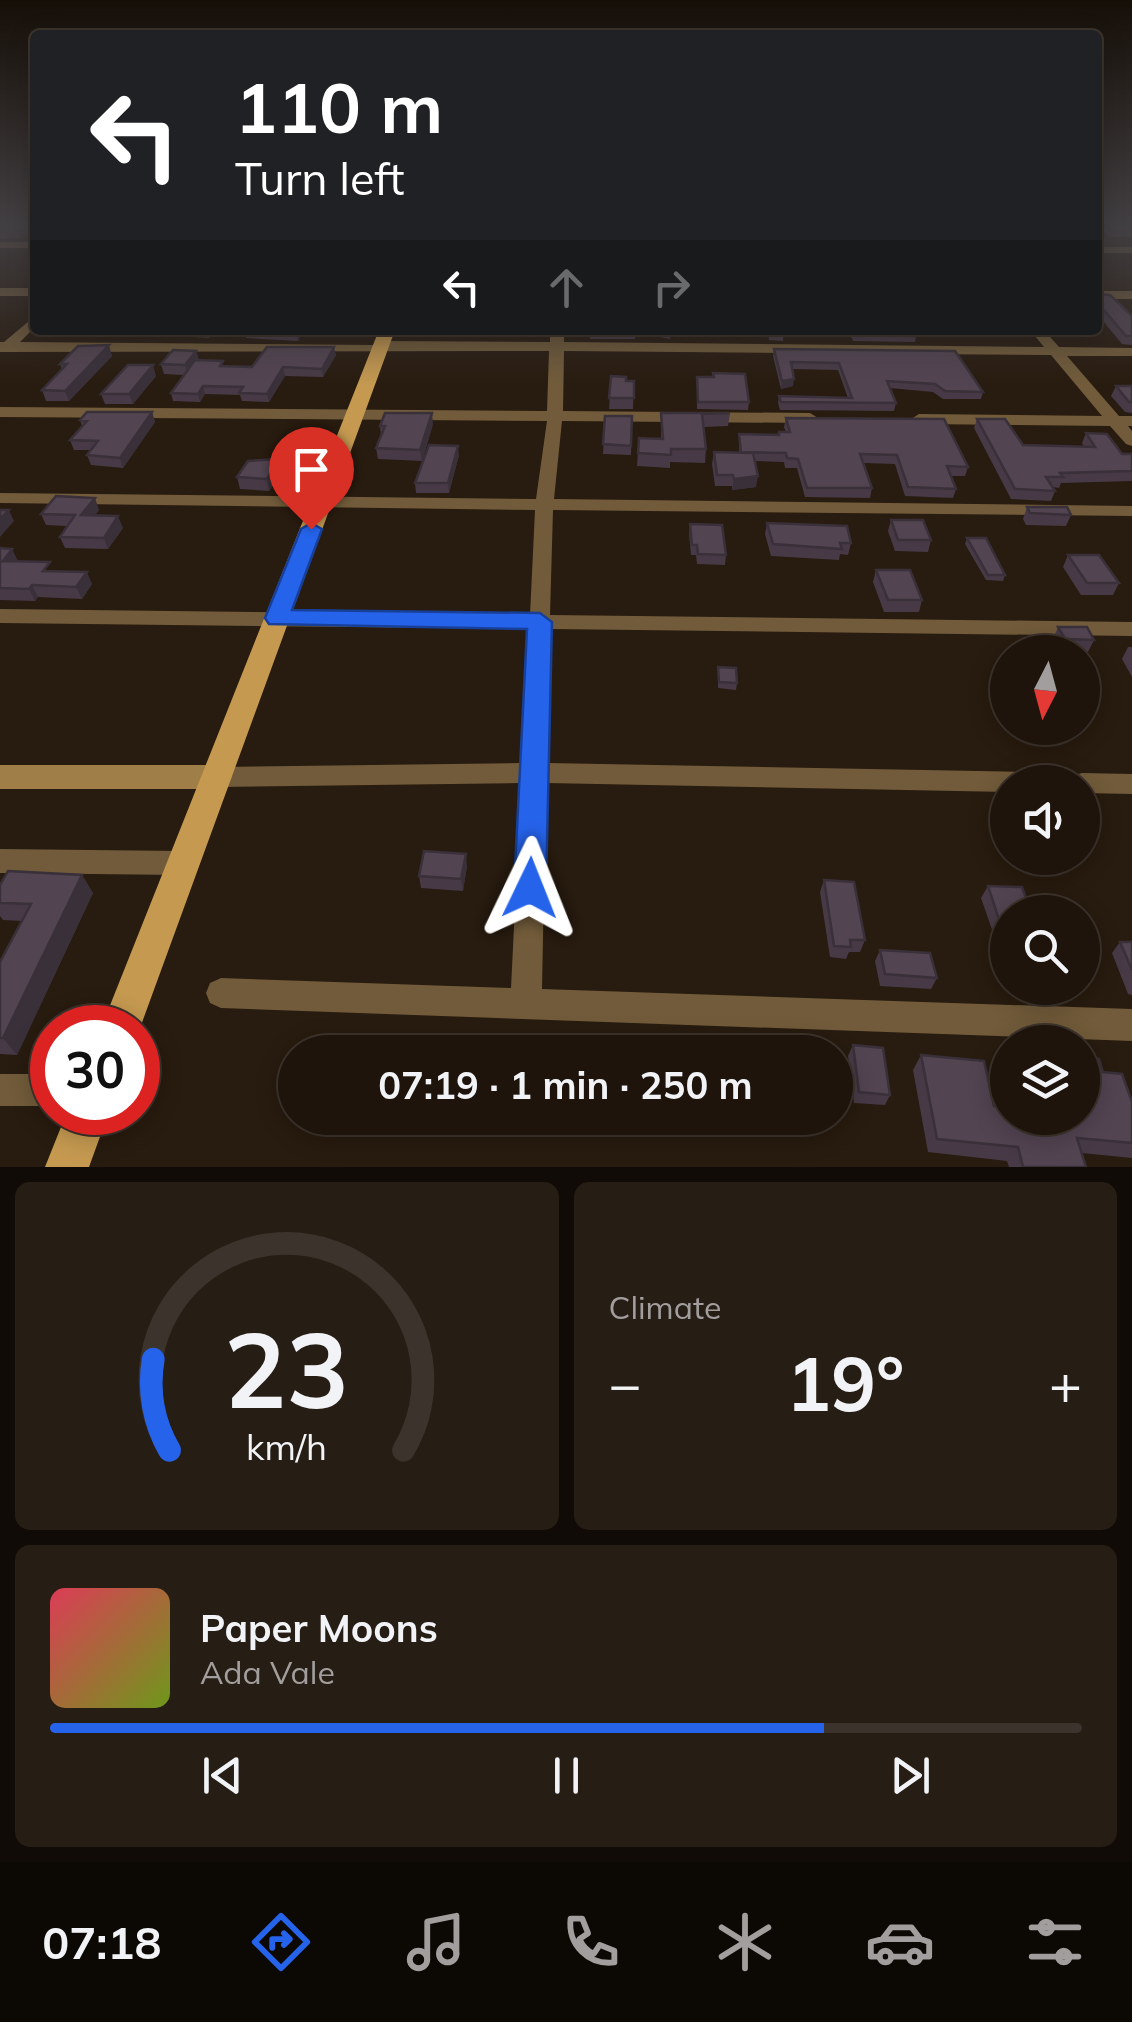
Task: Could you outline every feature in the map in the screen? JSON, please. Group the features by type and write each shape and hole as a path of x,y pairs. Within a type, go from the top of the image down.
{"main road":[{"path":"129,1005 383,341"},
{"path":"0,776 216,777"},
{"path":"67,1167 79,1135"}],"street":[{"path":"0,292 30,292"},
{"path":"1102,295 1132,296"},
{"path":"3,349 30,325"},
{"path":"1040,335 1123,421 1132,441"},
{"path":"3,349 556,338 1132,352"},
{"path":"526,1004 544,505 555,417 556,338"},
{"path":"0,412 835,418"},
{"path":"895,419 1123,421"},
{"path":"0,498 1132,512"},
{"path":"0,616 1132,629"},
{"path":"216,777 535,773 990,781"},
{"path":"1100,784 1132,784"},
{"path":"0,861 181,864"},
{"path":"220,993 1132,1025"},
{"path":"0,1090 30,1090"}],"building":[{"path":"1102,294 1110,295 1132,316 1132,336 1126,336 1102,308"},
{"path":"109,345 65,391 42,390 78,346"},
{"path":"267,347 334,347 322,369 283,367 267,394 239,393 243,387 203,386 198,394 171,393 195,360 252,367"},
{"path":"774,349 955,351 983,392 945,391 935,384 887,381 896,403 781,402 779,396 852,398 839,363 791,362 794,379 782,381"},
{"path":"173,350 196,351 185,365 161,364"},
{"path":"128,365 153,365 129,394 101,394"},
{"path":"713,373 745,374 749,402 698,402 697,377 714,377"},
{"path":"611,376 634,381 634,398 609,398"},
{"path":"1116,386 1132,386 1132,402 1129,402"},
{"path":"87,412 152,412 120,458 87,455 98,441 70,440 87,421 80,420"},
{"path":"385,413 432,413 420,450 376,448 385,426 380,426"},
{"path":"661,413 730,413 702,414 706,449 671,449 671,455 638,453 639,438 663,439"},
{"path":"605,416 632,416 631,446 603,444"},
{"path":"786,418 944,419 968,467 947,466 956,489 908,487 897,455 860,454 872,488 807,488 798,459 787,458 786,453 741,452 739,434 790,432"},
{"path":"977,419 1005,419 1023,445 1095,447 1086,433 1107,434 1122,454 1132,454 1132,471 1060,473 1063,477 1046,477 1055,491 1015,489"},
{"path":"429,445 458,446 448,483 415,483"},
{"path":"714,452 753,453 758,476 734,479 733,475 717,475"},
{"path":"279,459 267,479 237,477 248,461"},
{"path":"56,496 95,498 81,515 118,516 104,538 60,537 75,515 41,514"},
{"path":"1027,507 1067,507 1071,515 1030,513"},
{"path":"891,520 923,520 931,540 898,540"},
{"path":"767,523 847,526 851,543 840,543 842,549 773,544"},
{"path":"690,524 722,525 726,555 698,554 697,545 692,545"},
{"path":"967,538 986,538 1005,575 988,575"},
{"path":"0,548 12,549 3,561 50,562 43,571 87,572 76,587 0,588"},
{"path":"1068,555 1099,555 1119,583 1087,583"},
{"path":"876,570 910,570 922,600 888,600"},
{"path":"1058,627 1087,627 1091,635 1063,635"},
{"path":"718,667 736,668 737,683 719,682"},
{"path":"424,851 466,854 461,879 419,876"},
{"path":"8,871 82,875 0,1038 0,962 31,904 0,903 0,885"},
{"path":"824,880 854,882 865,940 850,940 851,947 834,946"},
{"path":"988,886 1022,887 1025,895 991,895"},
{"path":"1120,942 1132,942 1132,970"},
{"path":"880,950 930,953 937,978 885,974"},
{"path":"853,1045 883,1048 890,1095 859,1092"},
{"path":"921,1055 984,1061 990,1088 990,1135 1100,1135 1100,1062 1103,1072 1122,1074 1132,1102 1132,1143 1077,1138 1086,1167 1023,1167 1018,1147 937,1139"}],"route":[{"path":"311,529 277,618 540,622 530,888"}]}
